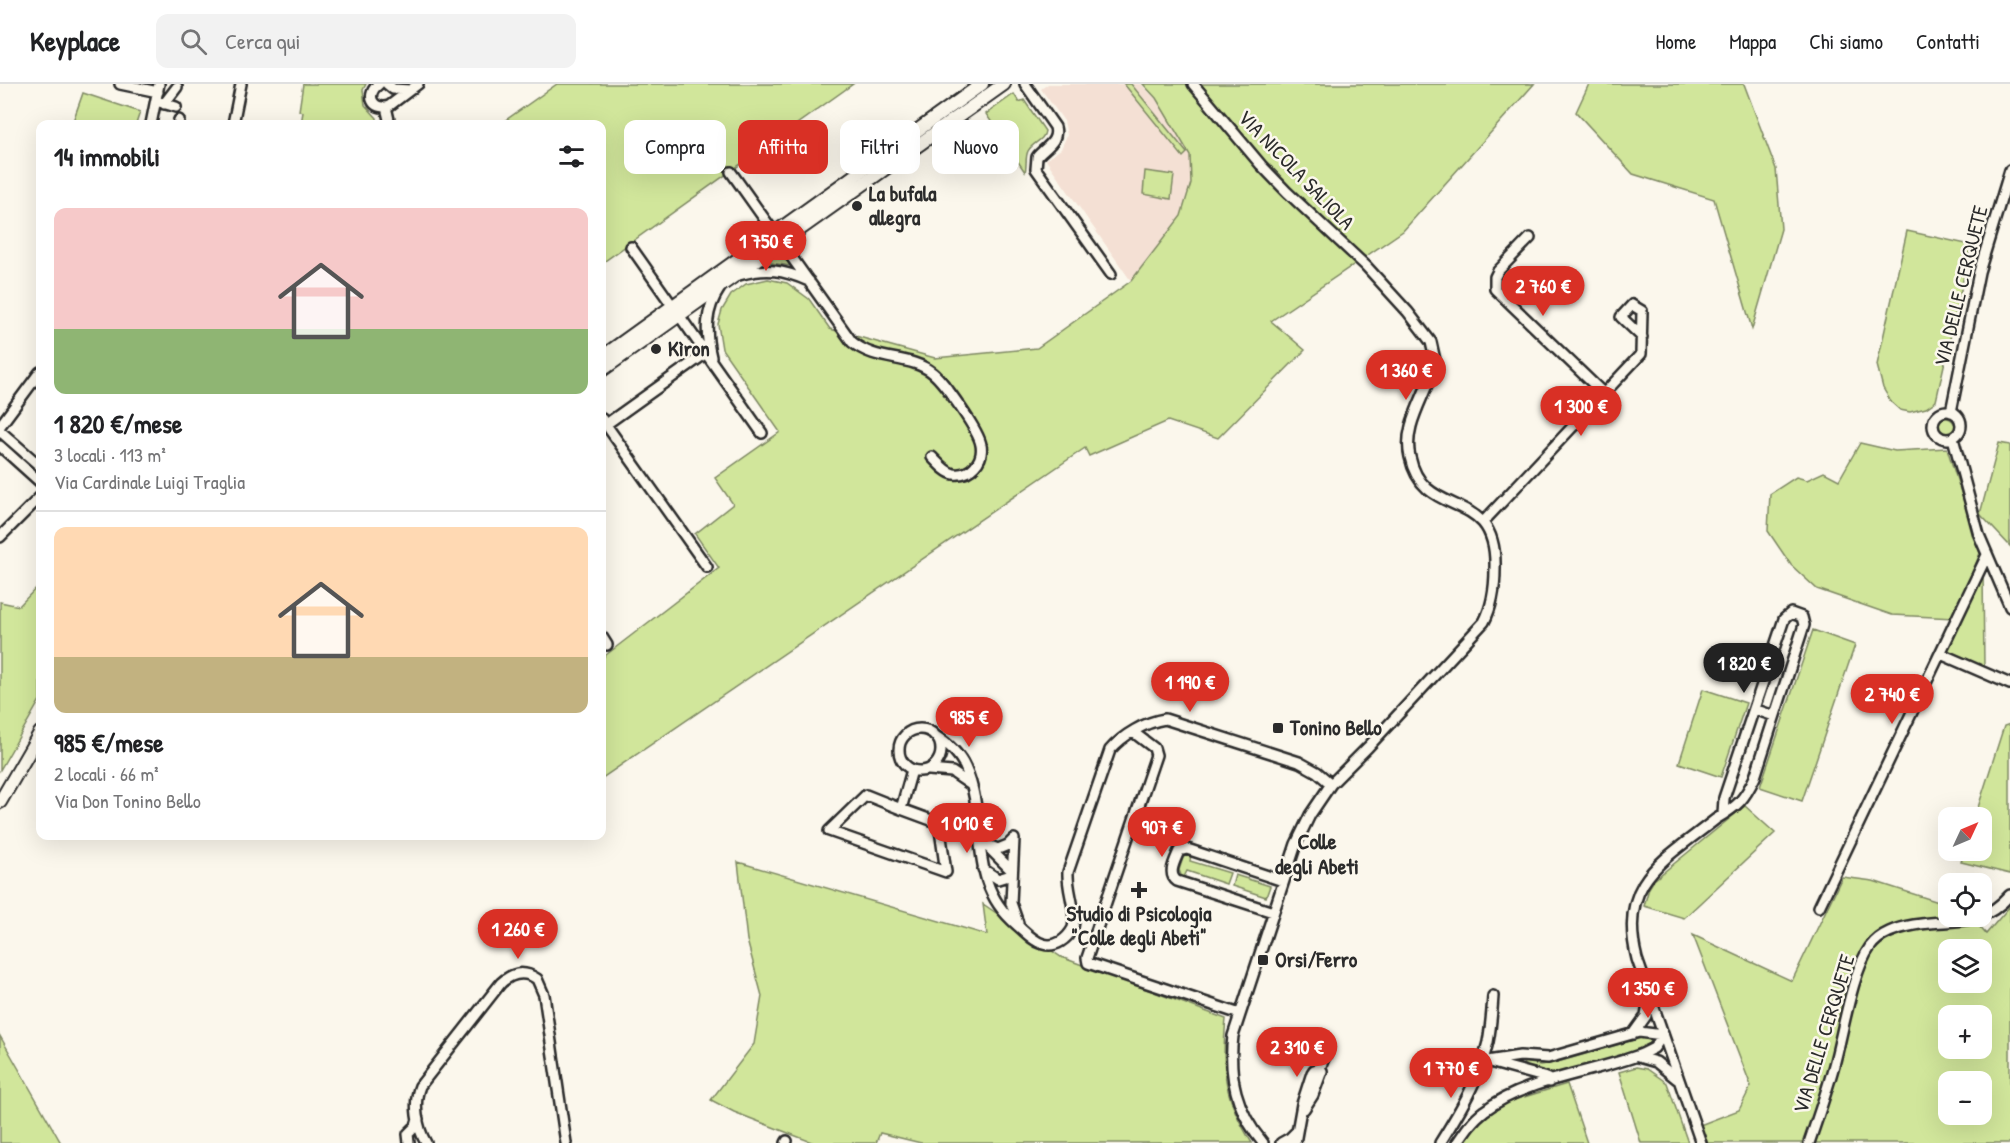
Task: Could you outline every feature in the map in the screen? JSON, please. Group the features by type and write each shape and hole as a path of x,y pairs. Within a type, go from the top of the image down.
{"main road":[{"path":"606,367 676,310 727,281 778,238 982,84"},
{"path":"606,354 676,310 1004,84"},
{"path":"0,802 36,740"}],"street":[{"path":"120,84 159,95 176,107"},
{"path":"234,120 241,84"},
{"path":"378,84 372,91 372,100 378,106 389,105 411,86"},
{"path":"1025,84 1057,133 1051,144 1037,157 1036,169 1111,274"},
{"name":"VIA NICOLA SALIOLA","path":"1193,84 1261,165 1366,266 1427,334 1434,351 1433,370 1408,436 1408,448 1414,470 1432,493 1475,513 1484,521"},
{"path":"390,120 389,105 394,95 390,86 411,86"},
{"path":"159,95 177,87"},
{"path":"152,120 159,95"},
{"name":"VIA DELLE CERQUETE","path":"1951,412 1979,272 2010,170"},
{"path":"731,172 852,342 871,354 917,364 932,372 977,434 982,446 977,465 968,472 953,474 932,458"},
{"path":"1530,238 1498,271 1495,277 1496,288 1603,393"},
{"path":"631,247 762,433"},
{"path":"713,363 706,336 706,325 709,310 727,281 762,270 776,270 809,281"},
{"path":"1270,1143 1260,1140 1239,1105 1231,1071 1233,1036 1302,829 1331,784 1484,622 1492,604 1496,552 1494,540 1484,521 1641,354 1642,337"},
{"path":"606,421 706,353"},
{"path":"0,426 36,377"},
{"path":"1951,412 1959,419 1960,430 1953,438 1943,439 1938,436 1933,426 1941,413 1951,412"},
{"path":"606,425 707,567"},
{"path":"0,431 36,462"},
{"path":"1953,438 1979,535 2010,607"},
{"path":"0,446 36,478"},
{"path":"0,537 36,501"},
{"path":"1819,907 1987,555"},
{"path":"1701,1143 1637,959 1632,931 1634,903 1648,875 1738,804 1748,791 1755,777 1804,625 1802,617 1791,613 1784,619 1725,798 1723,814"},
{"path":"1773,650 1793,657"},
{"path":"1941,654 2010,684"},
{"path":"1754,709 1774,716"},
{"path":"972,786 952,772 912,770 902,762 899,755 900,742 908,733 916,730 928,731 954,750 965,765 972,786 987,884 1008,917 1042,943 1052,945 1064,940 1073,928 1074,914 1068,883 1070,868 1106,757 1114,745 1152,721 1165,719 1304,764 1331,784"},
{"path":"1133,732 1154,748 1155,755 1087,958 1088,963 1240,1014"},
{"path":"929,770 939,761 941,752 939,741 934,735"},
{"path":"901,809 912,770"},
{"path":"866,795 901,809 939,823 946,872 829,831 866,795"},
{"path":"982,840 998,849 1008,845 1014,839 1012,909 1023,930"},
{"path":"982,840 1012,873"},
{"path":"1273,912 1177,881 1171,872 1179,851 1187,849 1283,881"},
{"path":"983,869 998,879 1006,878 1012,873"},
{"name":"VIA DELLE CERQUETE","path":"1809,1143 1834,1068 1861,962 1871,946 1881,936 1905,927 1984,917 1994,911 2010,895"},
{"path":"409,1143 408,1137 421,1138 418,1091 424,1079 501,983 511,976 524,973 540,983 545,998 566,1143"},
{"path":"1633,1034 1646,1016 1649,994"},
{"path":"1440,1143 1471,1091 1488,1043 1493,996"},
{"path":"1481,1062 1520,1056 1548,1058 1633,1034 1645,1032 1663,1035"},
{"path":"1457,1143 1472,1122 1495,1103 1527,1088 1635,1057 1654,1048 1663,1035"},
{"path":"1295,1143 1302,1104 1312,1074 1314,1070 1320,1068 1328,1049"},
{"path":"1635,1057 1656,1062 1679,1082"},
{"path":"1481,1062 1508,1066 1549,1078 1550,1082"},
{"path":"1281,1143 1296,1131"},
{"path":"1289,1143 1296,1131"}],"shaded area":[{"path":"1048,84 1141,84 1157,100 1190,155 1191,183 1181,216 1131,281 1046,160 1061,149 1067,135 1064,121 1041,89"}],"green space":[{"path":"303,84 366,84 363,90 365,105 377,120 302,120 303,112 299,111"},
{"path":"557,84 853,84 803,120 738,120 738,166 606,260 606,120 506,120"},
{"path":"1124,84 1131,84 1187,153 1183,157"},
{"path":"1143,84 1534,84 1403,231 1271,321 1305,350 1218,438 1168,421 1089,456 1085,448 606,775 606,655 719,568 695,534 733,504 715,478 780,432 722,349 718,324 722,310 731,295 746,284 768,279 787,283 809,299 830,329 935,358 1037,348 1131,281 1181,216 1191,183 1190,155 1156,98"},
{"path":"1589,84 1744,84 1776,169 1781,229 1752,329 1714,199 1633,174 1576,112"},
{"path":"83,93 140,112 137,120 73,120"},
{"path":"1014,94 1019,102 1024,100 1045,131 1043,137 1028,151 1025,172 1019,163 1019,120 990,120 986,114"},
{"path":"1145,171 1174,175 1171,199 1143,194"},
{"path":"1907,231 1971,245 1936,401 1926,408 1910,412 1900,410 1891,402 1883,388 1877,365"},
{"path":"779,253 782,254 791,266 765,262"},
{"path":"1946,418 1952,421 1955,427 1952,433 1946,436 1940,433 1937,427 1940,421"},
{"path":"1860,443 1895,451 1947,448 1980,553 1955,618 1892,615 1817,589 1791,565 1768,531 1770,494 1796,477 1807,480 1824,472 1839,480"},
{"path":"1999,443 2010,445 2010,546 1980,514"},
{"path":"1983,571 1984,668 1947,651"},
{"path":"36,588 36,707 0,770 0,602 19,606"},
{"path":"1813,630 1855,645 1802,801 1760,787"},
{"path":"1703,689 1746,703 1721,777 1679,763"},
{"path":"2010,724 2010,874 1961,862 1992,861 1992,807 1978,807 2004,726"},
{"path":"1745,806 1775,833 1684,918 1644,906 1654,880"},
{"path":"1187,854 1191,855 1190,861 1230,873 1226,884 1187,871 1184,877 1181,875 1179,870"},
{"path":"738,862 987,935 983,904 1061,957 1226,1019 1224,1054 1227,1084 1235,1112 1252,1143 921,1143 880,1133 876,1143 814,1143 734,1112 711,1100 754,1044 762,996 747,940"},
{"path":"1235,875 1270,886 1266,897 1232,886"},
{"path":"1842,877 1873,881 1938,902 1938,927 1980,927 1986,934 2010,906 2010,1143 1706,1143 1700,1125 1739,1110 1751,1086 1693,935 1792,981"},
{"path":"0,1036 61,1143 0,1143"},
{"path":"1641,1038 1654,1041 1646,1050 1554,1077 1528,1070 1523,1066 1524,1062 1540,1065 1554,1063"},
{"path":"1636,1067 1647,1069 1667,1083 1688,1143 1641,1143 1619,1072"},
{"path":"1567,1084 1587,1143 1464,1143 1479,1121 1501,1104"}],"place":[{"name":"La bufala allegra","path":"857,206"},
{"name":"Kìron","path":"656,349"},
{"name":"Tonino Bello","path":"1278,728"},
{"name":"Studio di Psicologia \"Colle degli Abeti\"","path":"1139,890"},
{"name":"Orsi/Ferro","path":"1263,960"}],"district":[{"name":"Colle degli Abeti","path":"1317,854"}]}
